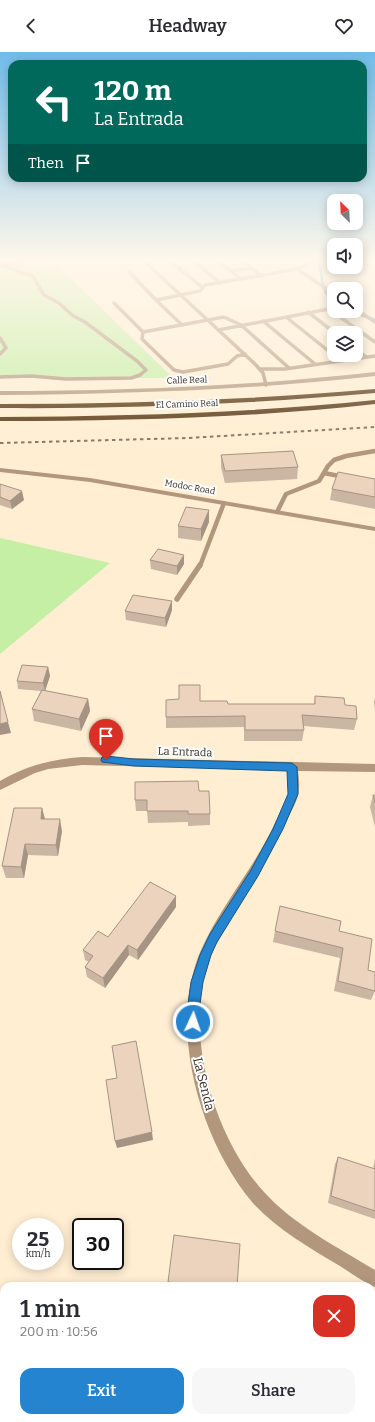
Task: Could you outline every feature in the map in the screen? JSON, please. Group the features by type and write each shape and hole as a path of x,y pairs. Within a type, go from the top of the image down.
{"highway":[{"path":"292,398 375,384"},
{"name":"El Camino Real","path":"0,406 157,404 292,398 375,391"},
{"name":"El Camino Real","path":"0,419 142,416 375,403"}],"street":[{"name":"Calle Real","path":"0,393 176,390 266,385 375,374"},
{"name":"Modoc Road","path":"0,470 90,480 375,529"},
{"name":"La Entrada","path":"0,786 11,779 36,769 76,760 118,760 134,762 292,767 375,768"},
{"name":"La Senda","path":"292,767 293,794 278,829 255,873 214,938 206,955 197,982 193,1018 199,1067 211,1113 231,1160 238,1172 258,1197 282,1219 375,1278"}],"lane":[{"path":"0,377 31,376 52,378 131,378 140,375 146,370 137,361 88,324"},
{"path":"135,324 143,332"},
{"path":"143,332 188,324"},
{"path":"212,324 260,369 263,373 266,385"},
{"path":"218,330 248,324"},
{"path":"267,324 315,364"},
{"path":"295,324 327,350"},
{"path":"350,324 375,342"},
{"path":"242,325 289,368"},
{"path":"143,332 142,339 174,370 183,372 228,364 237,356 245,354"},
{"path":"0,338 6,348 0,354"},
{"path":"363,357 375,356"},
{"path":"260,369 289,368 332,362"},
{"path":"277,512 286,494 319,481 334,460 346,456 375,451"},
{"path":"324,473 352,479"},
{"path":"177,598 199,568 224,503"}],"green space":[{"path":"0,324 118,324 173,378 0,378"},
{"path":"0,538 110,563 0,654"}],"building":[{"path":"293,451 298,467 225,471 221,455"},
{"path":"338,472 375,479 375,497 332,489"},
{"path":"0,484 22,491 10,501 0,497"},
{"path":"186,507 209,510 201,529 178,526"},
{"path":"158,549 184,555 177,566 150,560"},
{"path":"133,595 172,601 165,618 125,611"},
{"path":"22,665 48,667 43,683 17,681"},
{"path":"179,685 200,685 200,701 227,701 228,704 315,704 315,696 344,698 345,705 356,706 357,719 302,715 304,730 245,730 245,716 166,717 166,700 179,699"},
{"path":"42,690 88,699 79,719 32,709"},
{"path":"0,691 8,722 0,724"},
{"path":"198,781 199,791 209,791 210,814 188,814 188,811 147,811 147,800 135,800 135,782"},
{"path":"14,808 42,808 41,819 60,819 56,845 25,844 21,867 2,866"},
{"path":"150,882 176,896 137,950 128,945 103,978 85,967 93,956 83,950 98,931 108,937"},
{"path":"280,906 341,921 339,931 372,939 368,970 375,972 375,991 338,981 343,948 275,931"},
{"path":"136,1041 152,1132 115,1141 106,1080 117,1078 112,1046"},
{"path":"338,1157 375,1169 375,1211 331,1196"},
{"path":"174,1235 240,1244 237,1282 168,1282"}],"railway":[{"path":"0,443 188,438 375,427"}],"route":[{"path":"106,760 292,767 293,794 278,829 255,873 214,938 206,955 197,982 193,1022"}]}
